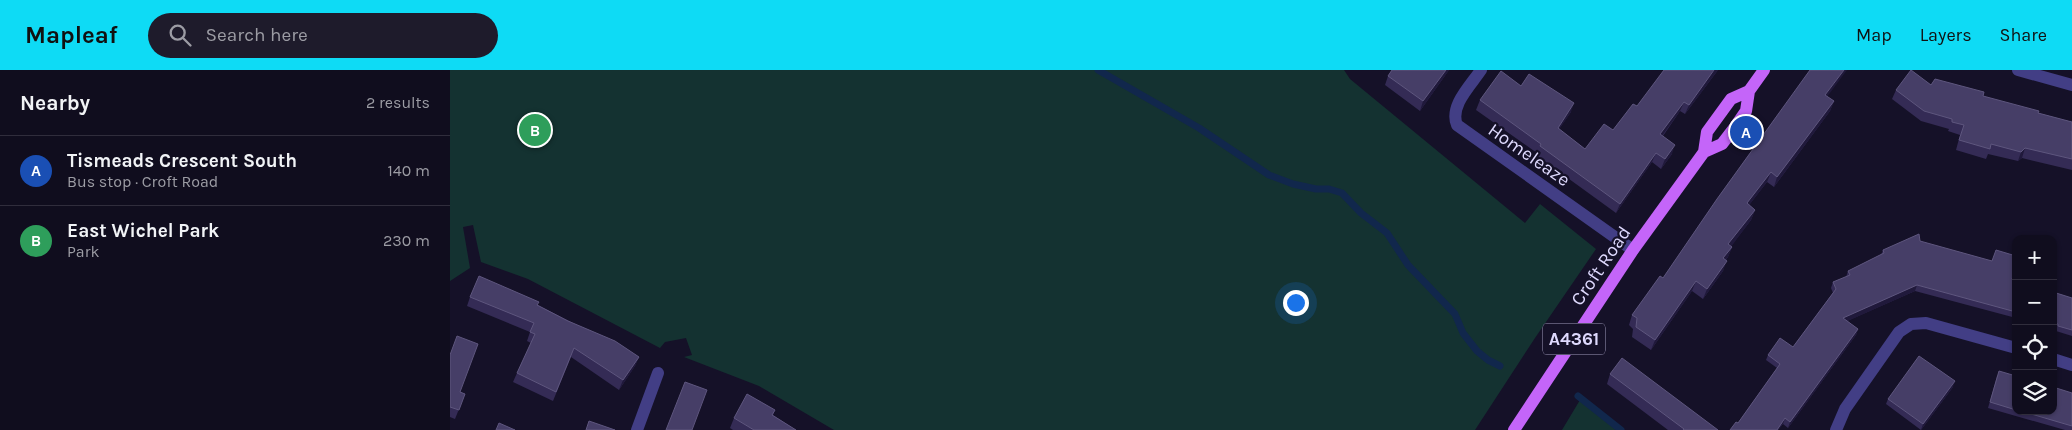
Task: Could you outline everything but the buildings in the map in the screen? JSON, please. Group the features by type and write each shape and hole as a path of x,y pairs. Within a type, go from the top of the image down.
{"main road":[{"name":"Croft Road","path":"1704,152 1722,144 1746,112 1749,91 1764,70"},
{"name":"Croft Road","path":"1515,429 1633,250 1704,152 1707,132 1731,99 1749,91"}],"street":[{"name":"Homeleaze","path":"1481,70 1456,107 1454,119 1457,125 1633,250"},
{"path":"2018,70 2072,85"},
{"path":"1836,430 1846,409 1899,332 1911,324 1926,323 2012,347"},
{"path":"2057,360 2072,365"},
{"path":"637,430 658,373"}],"green space":[{"path":"450,70 1344,70 1350,79 1525,223 1540,204 1596,249 1475,430 834,430 759,386 684,357 692,355 686,338 665,342 660,348 528,279 481,262 473,225 463,227 470,268 450,281"},
{"path":"1580,400 1616,430 1562,430"}],"waterway":[{"path":"1098,70 1199,128 1269,175 1293,184 1316,189 1329,189 1342,193 1361,213 1387,233 1408,265 1455,314 1463,333 1477,351 1488,360 1500,366"},
{"path":"1578,396 1621,430"}],"place":[{"name":"East Wichel Park","path":"535,130"},
{"name":"Tismeads Crescent South","path":"1746,132"}]}
